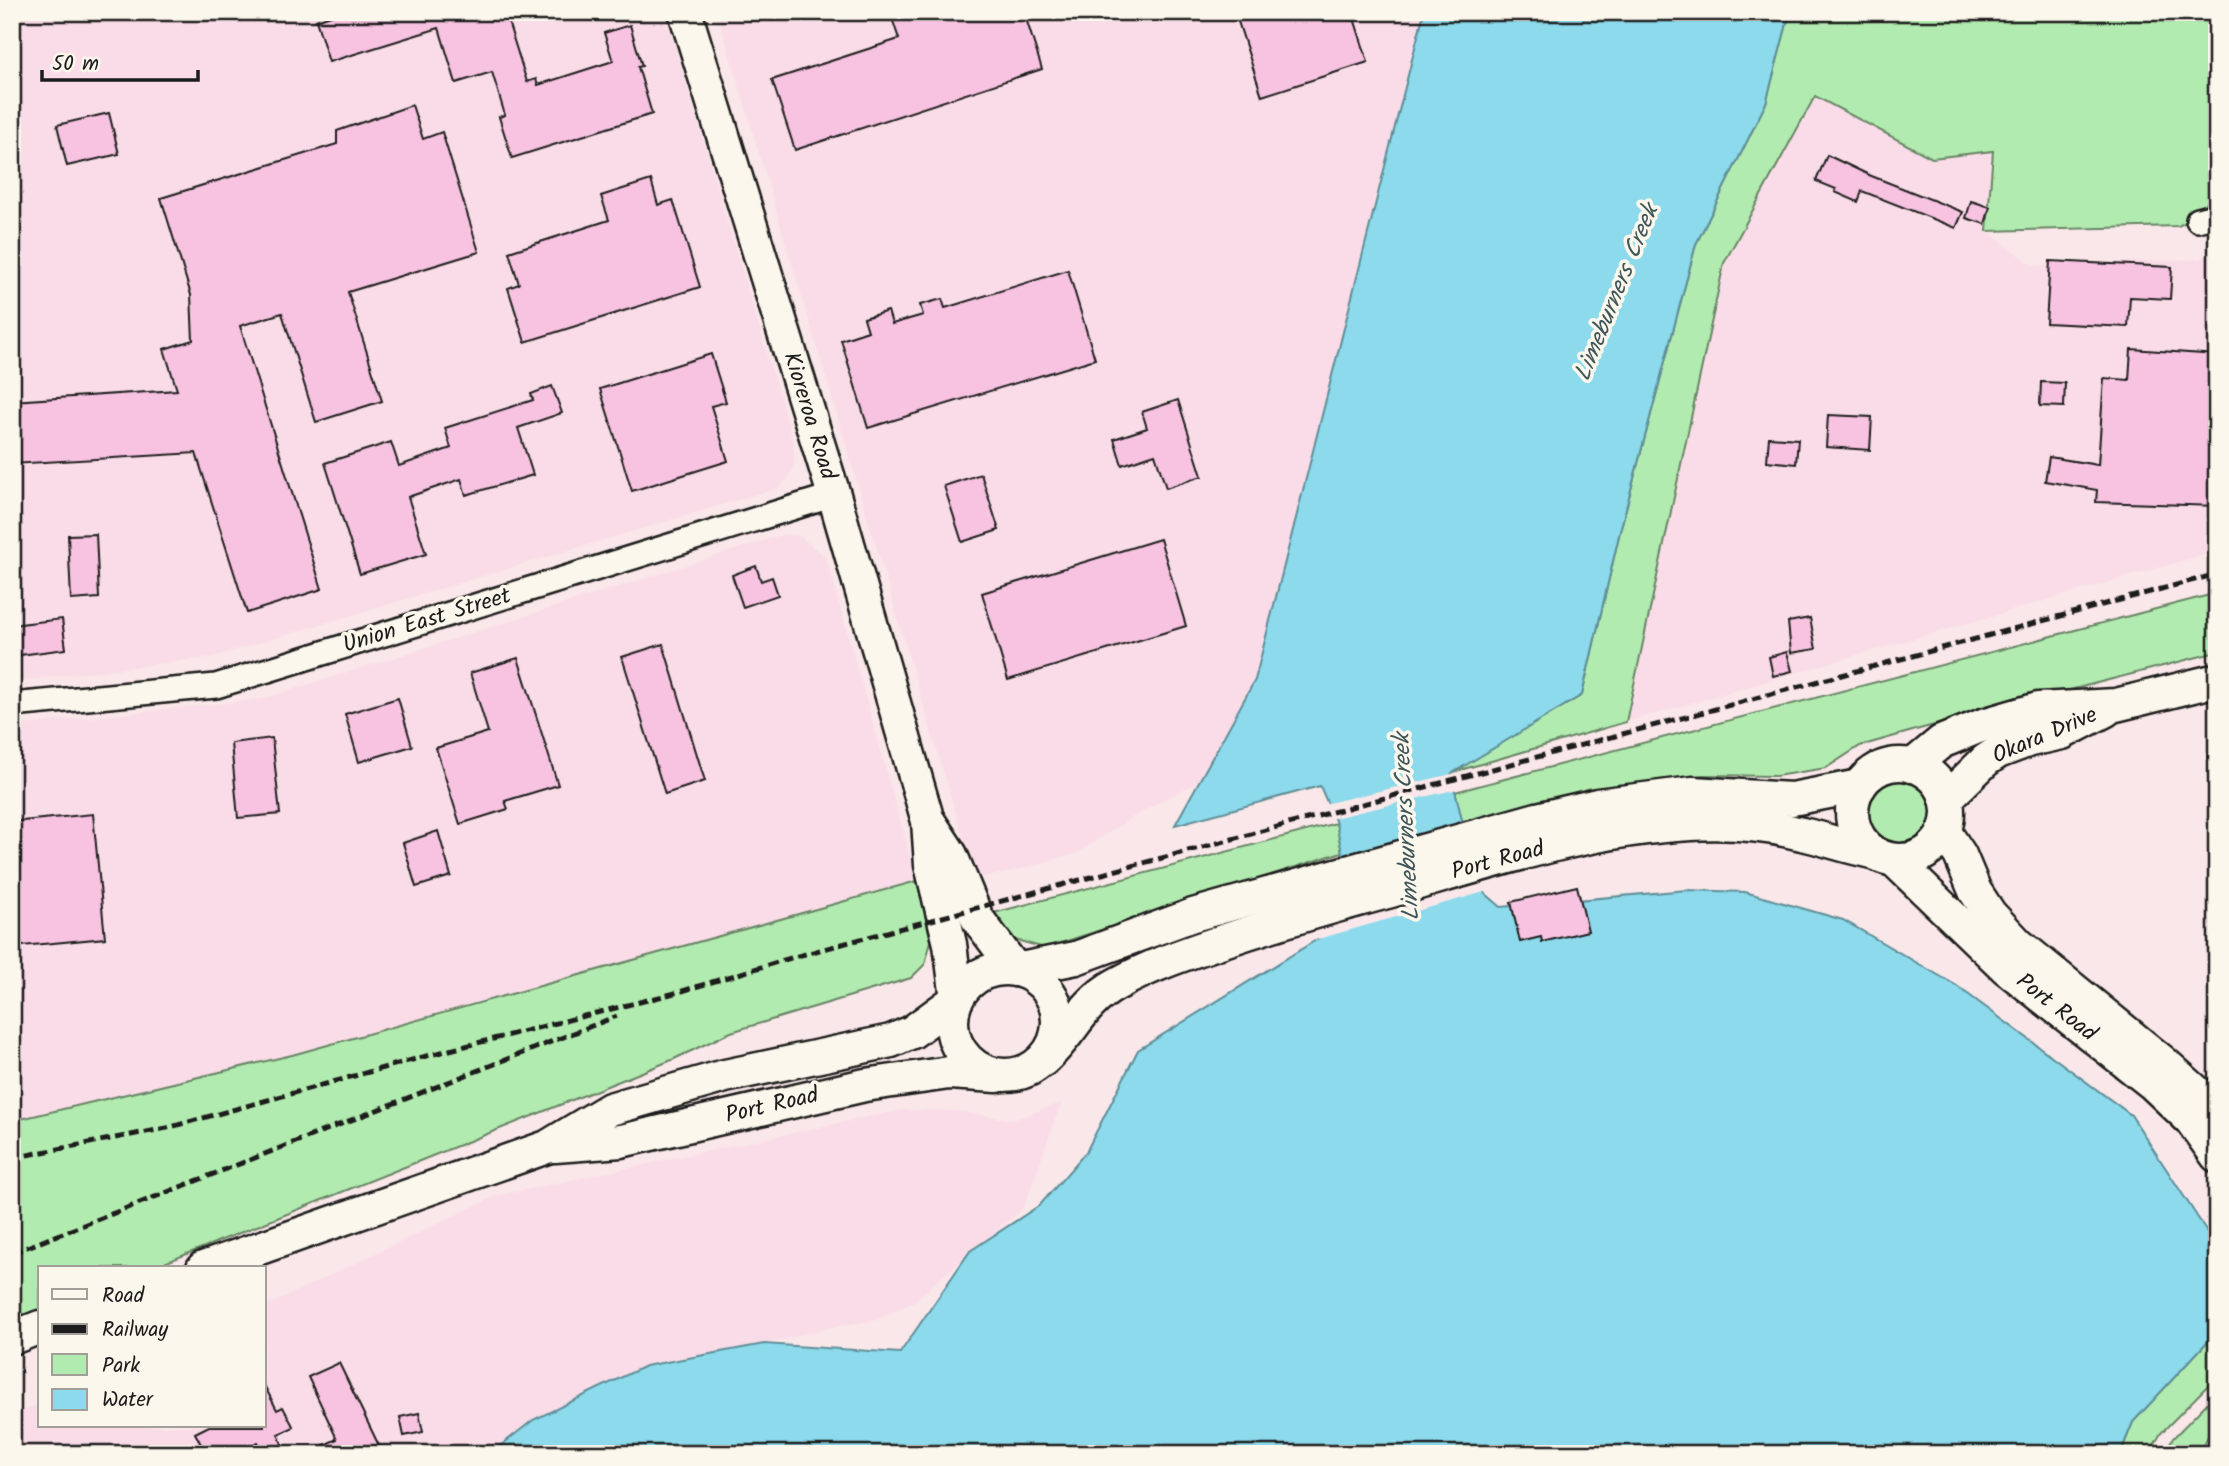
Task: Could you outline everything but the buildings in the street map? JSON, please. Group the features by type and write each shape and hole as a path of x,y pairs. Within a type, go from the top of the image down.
{"main road":[{"name":"Kioreroa Road","path":"685,12 834,495 928,821 931,865 950,944 957,999"},
{"name":"Okara Drive","path":"1912,766 1941,742 1983,725 2038,709 2116,705 2217,680"},
{"name":"Okara Drive","path":"1946,799 1986,760 1998,752 2030,740 2062,733 2116,705"},
{"path":"1900,764 1912,766 1934,778 1946,799 1947,821 1936,844 1924,854 1909,859 1884,856 1864,844 1853,822 1855,797 1860,786 1878,770 1900,764"},
{"name":"Port Road","path":"209,1266 547,1147 610,1109 724,1076 891,1041 912,1032 957,999 967,985 981,974 998,969 1016,970 1076,958 1193,915 1272,908 1541,833 1597,805 1693,793 1792,799 1860,786"},
{"name":"Kioreroa Road","path":"928,821 951,855 977,918 998,942 1016,970"},
{"name":"Port Road","path":"1541,833 1605,834 1692,823 1758,826 1802,834 1846,848 1884,856 2006,968 2153,1084 2190,1120 2217,1156"},
{"name":"Port Road","path":"1944,831 1960,855 1975,891 1990,914 2018,944 2164,1063 2217,1110"},
{"name":"Port Road","path":"547,1147 621,1140 865,1085 949,1073 1014,1076 1029,1070 1058,1047 1081,1012 1113,985 1272,908"},
{"path":"1016,970 1038,981 1054,999 1058,1031 1043,1060"},
{"path":"957,999 952,1015 952,1032 957,1048 967,1061 981,1071 998,1076"},
{"path":"12,1338 38,1328"}],"street":[{"name":"Union East Street","path":"12,705 216,686 834,495"}],"shaded area":[{"path":"12,12 665,12 793,441 794,464 788,478 778,488 212,657 12,682"},
{"path":"717,12 1424,12 1255,680 1199,781 1136,815 1077,853 1006,873 975,878"},
{"path":"1815,96 1932,158 1993,151 1987,231 2033,266 2200,259 2217,253 2217,551 1626,722 1724,263"},
{"path":"782,535 799,536 826,557 917,881 292,1055 12,1121 12,726 263,699"},
{"path":"1061,1103 1024,1207 913,1302 876,1320 645,1366 533,1420 490,1454 12,1454 12,1415 38,1404 38,1428 266,1428 266,1306 496,1196 901,1110 955,1111 1013,1120"}],"green space":[{"path":"1790,12 2217,12 2217,208 2178,226 1987,231 1993,151 1932,158 1815,96 1724,263 1626,722 1450,773 1582,695 1620,531 1696,244 1766,103"},
{"path":"2217,593 2217,652 1860,746 1826,768 1776,776 1702,775 1462,821 1455,792"},
{"path":"1894,781 1908,781 1920,786 1929,795 1934,814 1932,827 1925,838 1908,847 1894,847 1882,842 1873,833 1868,821 1868,807 1873,795 1882,786"},
{"path":"1336,823 1342,852 1045,948 1004,937 982,916"},
{"path":"917,881 931,941 925,964 911,978 731,1032 672,1060 157,1266 38,1266 38,1313 12,1323 12,1121 292,1055"},
{"path":"2213,1298 2217,1298 2217,1376 2161,1433 2149,1454 2120,1454 2133,1422 2208,1341"},
{"path":"2217,1393 2217,1416 2200,1454 2163,1454 2173,1438"}],"water":[{"name":"Limeburners Creek","path":"1424,12 1790,12 1766,103 1696,244 1620,531 1582,695 1451,774 1478,887 1501,907 1687,890 1745,892 1843,920 1957,986 2131,1115 2217,1247 2208,1341 2133,1422 2120,1454 490,1454 533,1420 645,1366 764,1344 900,1353 970,1251 1040,1205 1086,1152 1138,1050 1342,924 1342,852 1336,823 1320,786 1175,825 1255,680"}],"pier":[{"path":"1456,773 1454,775 1458,789 1330,819 1324,804"},
{"path":"1466,823 1481,885 1488,891 1304,943 1339,922"}],"railway":[{"path":"12,1158 167,1128 430,1055 679,992 794,957 2217,574"},
{"path":"12,1253 617,1016"}]}
